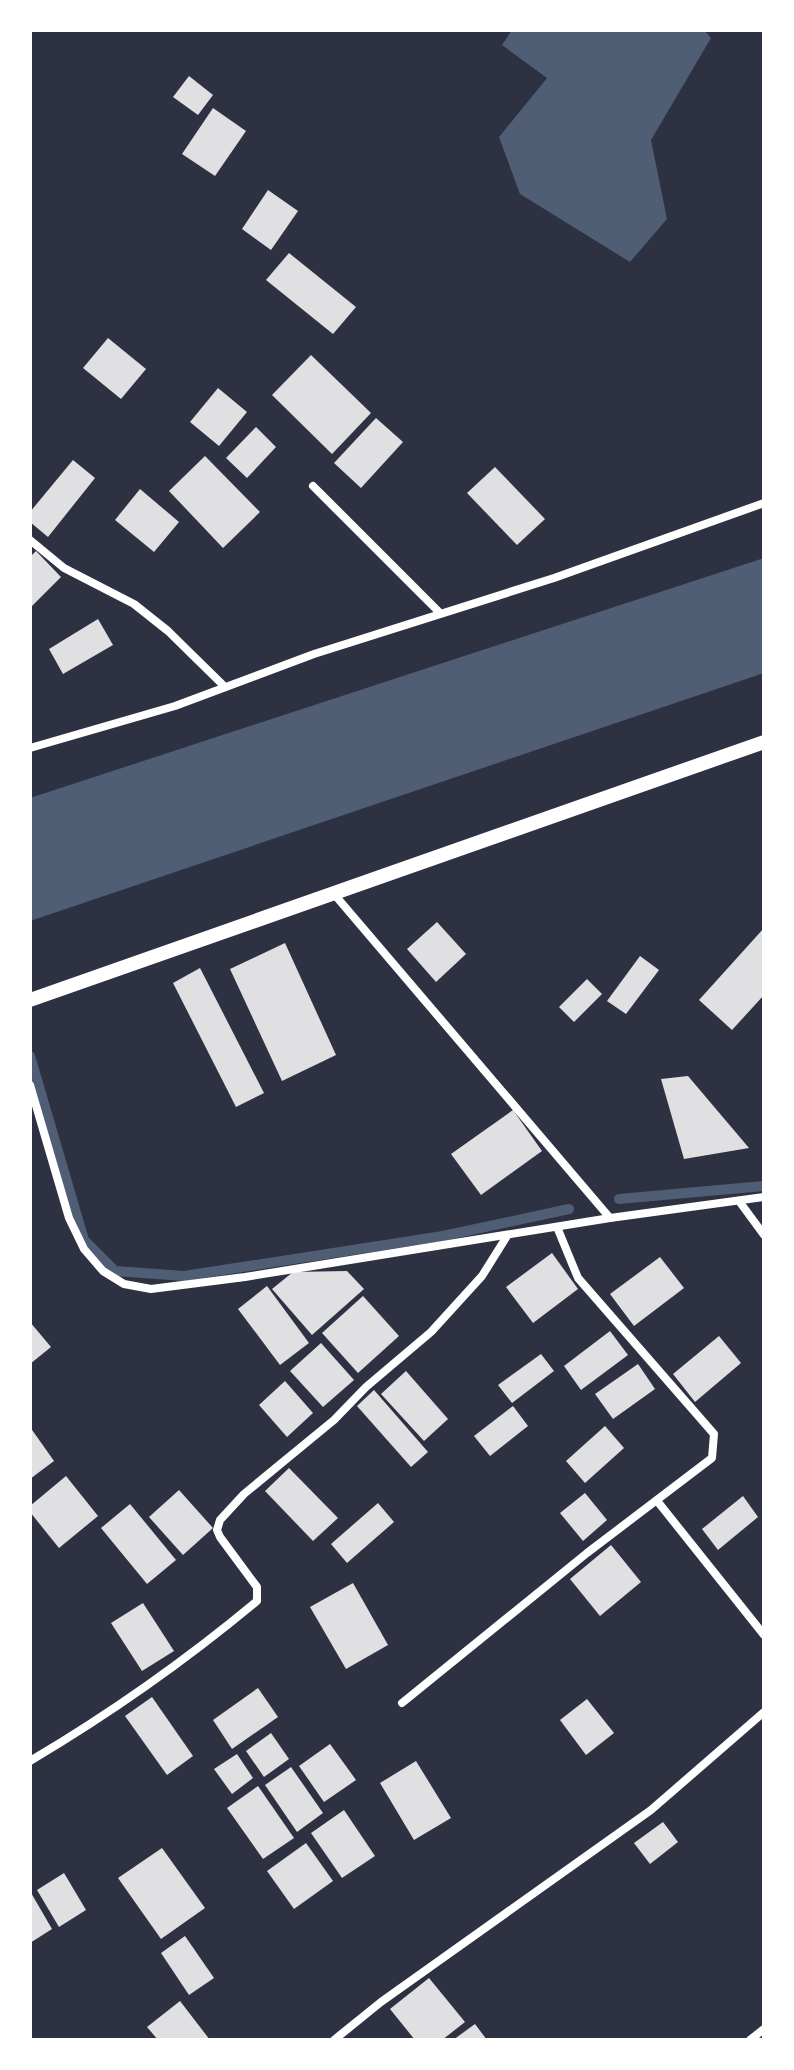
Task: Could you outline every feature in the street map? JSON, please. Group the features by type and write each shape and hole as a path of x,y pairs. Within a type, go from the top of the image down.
{"street":[{"path":"313,486 439,612"},
{"path":"30,748 175,706 439,612 554,578 764,503"},
{"path":"30,540 64,568 134,604 168,631 225,687"},
{"path":"30,1000 764,742"},
{"path":"334,894 610,1218"},
{"path":"30,1085 69,1218 84,1249 103,1271 124,1284 151,1289 764,1197"},
{"path":"739,1201 764,1235"},
{"path":"402,1703 587,1553 712,1458 714,1434 578,1278 557,1227"},
{"path":"30,1761 117,1708 197,1651 257,1601 257,1587 220,1537 217,1530 220,1520 244,1494 334,1420 366,1387 431,1332 482,1276 507,1236"},
{"path":"658,1502 764,1635"},
{"path":"334,2040 381,2002 651,1810 764,1712"},
{"path":"750,2040 764,2029"}],"water":[{"path":"512,30 704,30 711,38 651,140 667,219 630,262 520,194 499,137 547,78 502,45"},
{"path":"764,558 764,673 30,921 30,798"}],"building":[{"path":"189,76 213,95 198,115 173,97"},
{"path":"213,108 246,131 215,176 182,154"},
{"path":"268,190 298,211 271,250 242,229"},
{"path":"289,253 356,307 333,334 266,280"},
{"path":"108,338 146,369 121,399 83,368"},
{"path":"311,355 371,413 332,454 272,395"},
{"path":"218,388 247,412 219,446 190,422"},
{"path":"376,418 403,442 361,488 334,463"},
{"path":"256,427 276,447 247,478 226,458"},
{"path":"205,456 260,512 223,548 169,491"},
{"path":"73,460 95,478 48,537 30,522 30,512"},
{"path":"495,467 545,519 517,545 467,493"},
{"path":"140,489 179,522 154,552 115,520"},
{"path":"36,551 61,577 30,608 30,557"},
{"path":"98,619 113,645 63,674 49,649"},
{"path":"437,922 466,954 436,982 407,949"},
{"path":"764,928 764,995 732,1030 699,1000"},
{"path":"285,943 336,1055 282,1081 230,969"},
{"path":"640,956 659,970 626,1014 607,1001"},
{"path":"200,968 264,1093 236,1107 173,983"},
{"path":"587,979 602,994 574,1022 559,1007"},
{"path":"688,1076 749,1148 684,1159 661,1079"},
{"path":"513,1110 542,1151 481,1195 451,1154"},
{"path":"552,1253 578,1289 533,1323 506,1287"},
{"path":"660,1257 684,1288 634,1326 610,1294"},
{"path":"347,1271 364,1289 312,1335 272,1289 293,1272"},
{"path":"267,1286 309,1343 280,1365 238,1309"},
{"path":"363,1296 399,1336 358,1373 322,1333"},
{"path":"30,1322 51,1347 30,1364"},
{"path":"610,1331 628,1355 581,1390 564,1366"},
{"path":"719,1336 741,1363 695,1402 673,1374"},
{"path":"321,1343 354,1380 323,1407 290,1371"},
{"path":"541,1354 554,1371 512,1403 498,1385"},
{"path":"638,1364 655,1389 613,1419 595,1394"},
{"path":"406,1371 448,1419 424,1441 381,1394"},
{"path":"285,1381 313,1413 287,1437 259,1405"},
{"path":"374,1390 428,1452 411,1467 357,1406"},
{"path":"513,1406 528,1426 490,1456 474,1436"},
{"path":"605,1426 624,1448 585,1483 566,1461"},
{"path":"30,1427 54,1461 30,1479"},
{"path":"289,1468 338,1518 313,1541 265,1491"},
{"path":"66,1476 98,1516 59,1548 30,1512 30,1506"},
{"path":"179,1490 213,1528 183,1555 149,1517"},
{"path":"585,1493 607,1520 583,1541 560,1513"},
{"path":"743,1496 758,1517 718,1550 702,1529"},
{"path":"378,1503 394,1522 347,1563 331,1544"},
{"path":"130,1504 176,1560 147,1584 101,1528"},
{"path":"611,1545 641,1582 600,1616 570,1579"},
{"path":"353,1583 388,1645 346,1669 310,1607"},
{"path":"143,1603 174,1651 142,1671 111,1623"},
{"path":"258,1688 278,1717 232,1749 213,1720"},
{"path":"152,1697 193,1756 167,1775 125,1716"},
{"path":"587,1699 614,1733 586,1755 560,1720"},
{"path":"271,1733 289,1759 264,1777 246,1751"},
{"path":"330,1744 356,1780 324,1802 299,1766"},
{"path":"237,1754 253,1778 232,1794 214,1769"},
{"path":"416,1761 451,1818 414,1840 380,1783"},
{"path":"291,1767 323,1813 297,1832 265,1785"},
{"path":"258,1786 294,1838 263,1859 227,1808"},
{"path":"344,1810 375,1856 342,1878 311,1833"},
{"path":"663,1822 678,1842 650,1864 634,1843"},
{"path":"306,1843 333,1881 294,1909 267,1871"},
{"path":"162,1848 205,1908 161,1939 118,1878"},
{"path":"64,1873 86,1910 59,1927 37,1890"},
{"path":"30,1891 52,1929 30,1943"},
{"path":"185,1936 214,1978 189,1995 161,1953"},
{"path":"429,1978 465,2022 442,2040 415,2040 390,2009"},
{"path":"180,2001 210,2040 158,2040 147,2027"},
{"path":"475,2024 487,2040 453,2040"}],"waterway":[{"path":"30,1056 84,1240 115,1271 184,1276 443,1236 569,1209"},
{"path":"619,1199 764,1186"}]}
